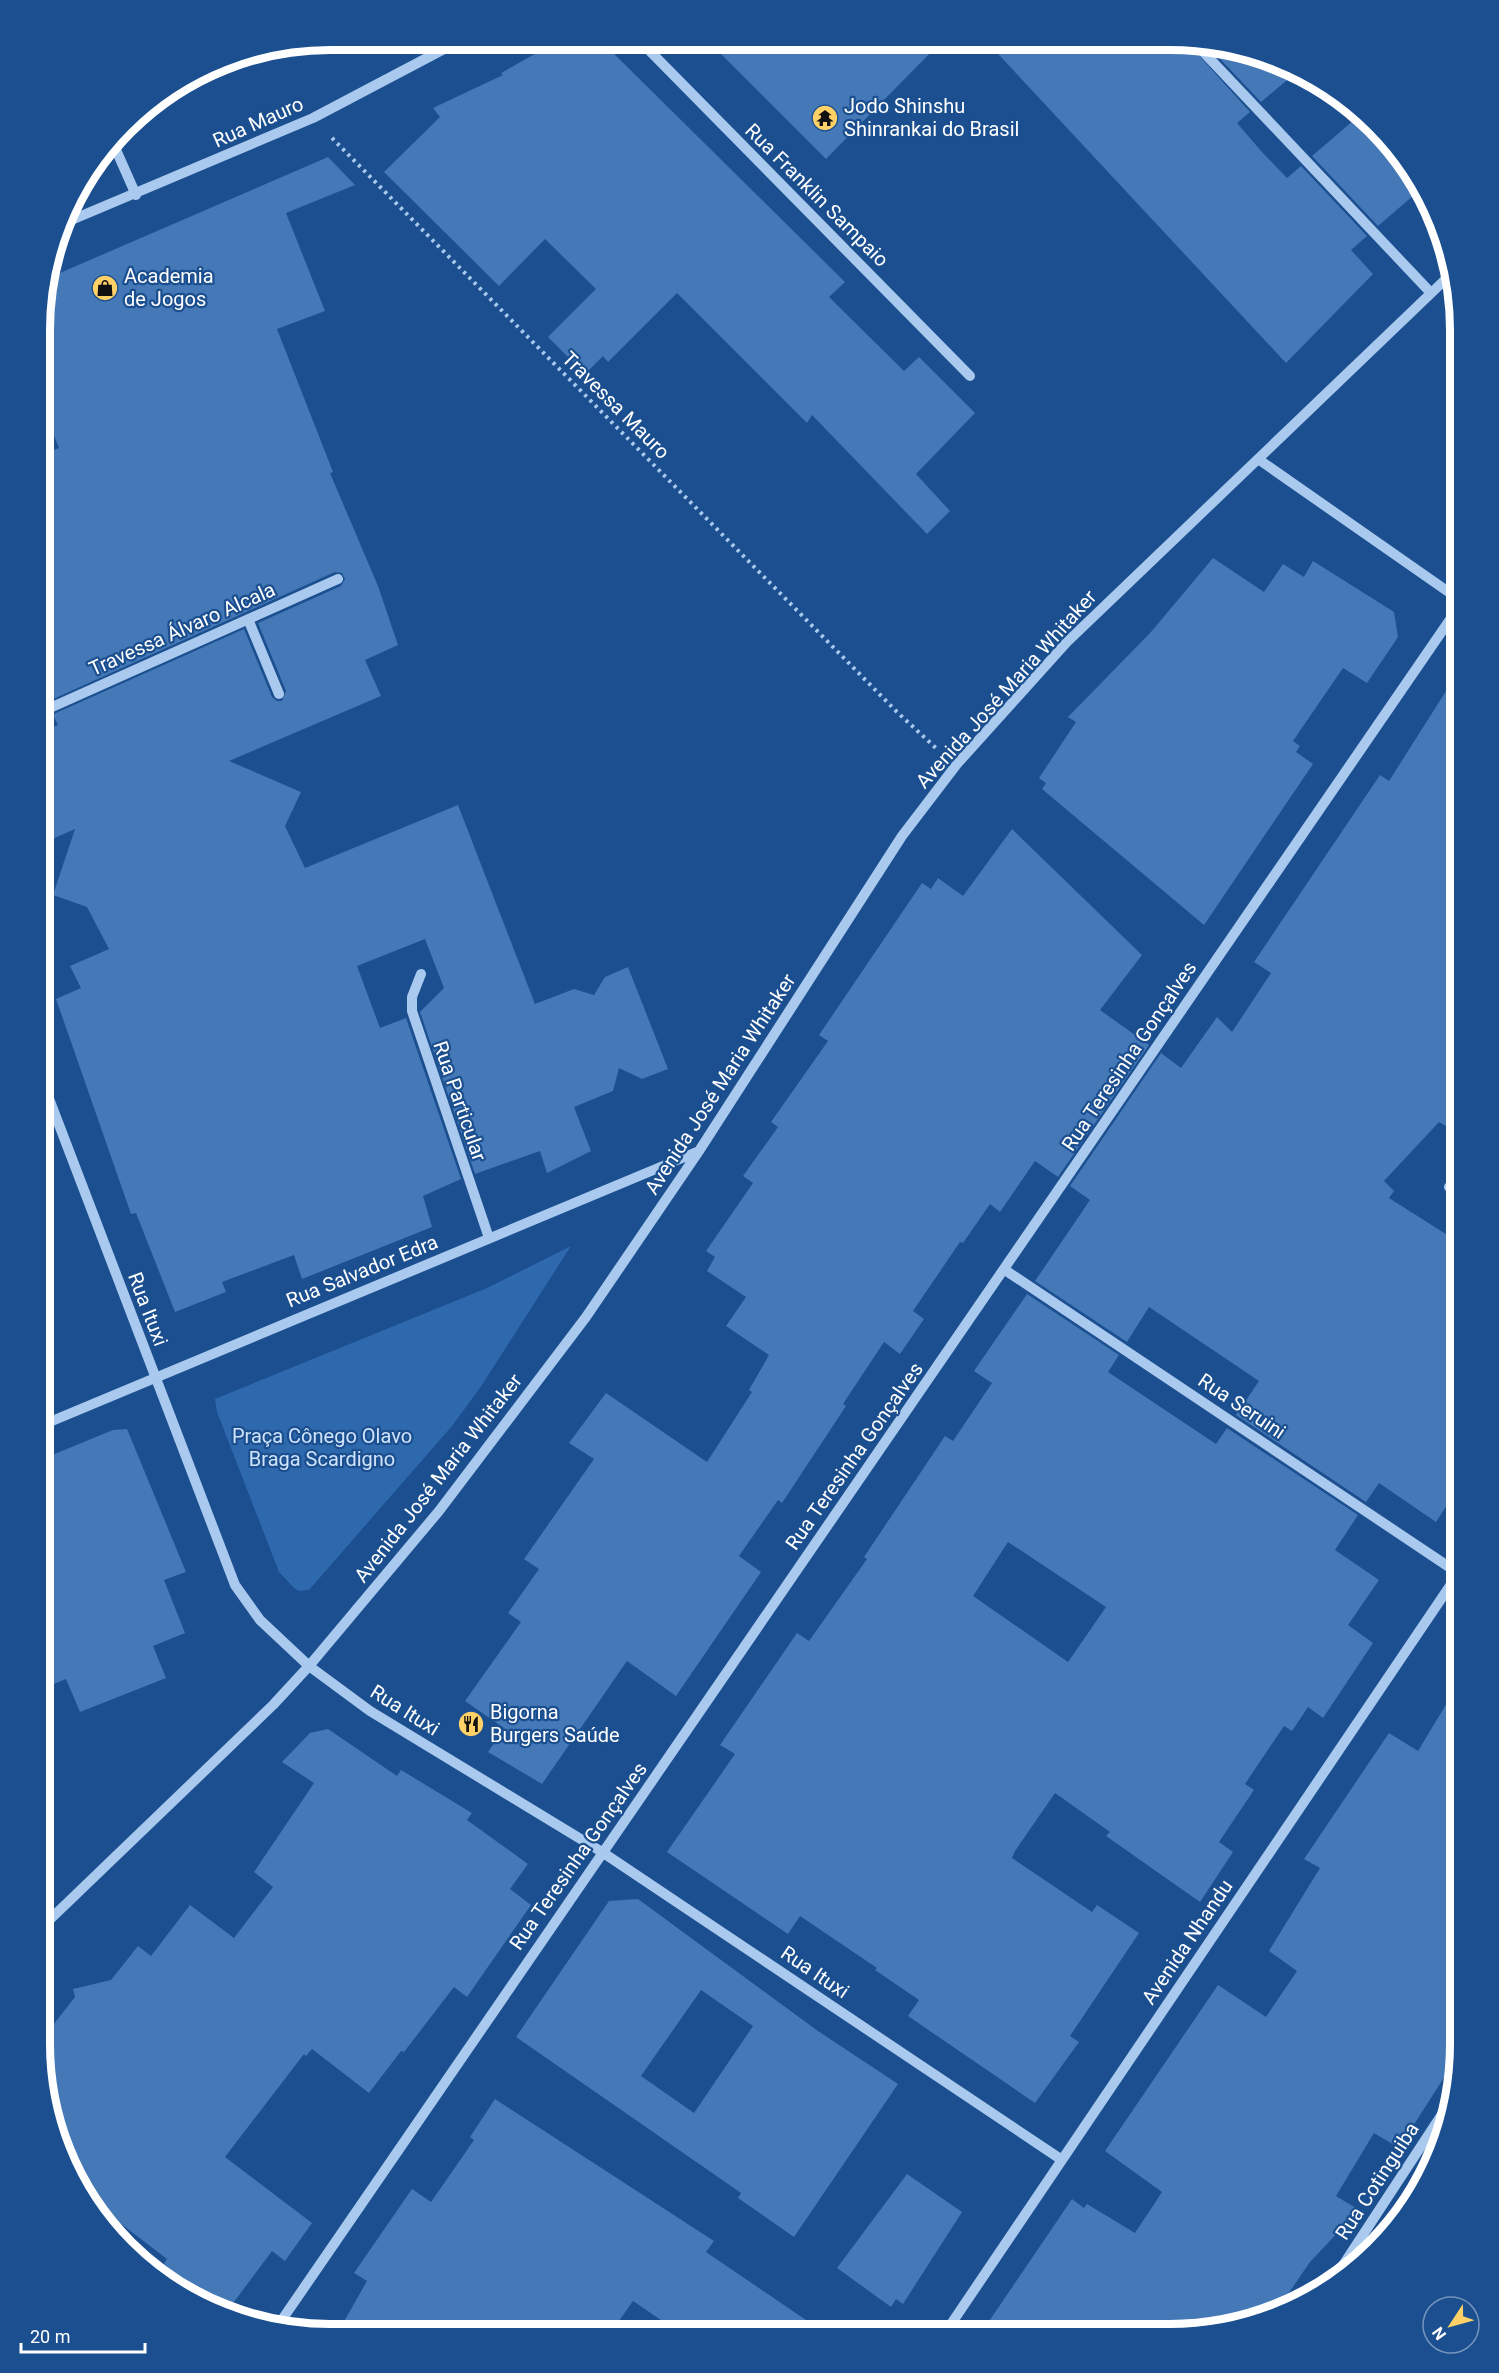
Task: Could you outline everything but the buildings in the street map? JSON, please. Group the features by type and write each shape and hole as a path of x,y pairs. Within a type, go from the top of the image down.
{"street":[{"name":"Rua Mauro","path":"72,220 136,195 312,118 442,50"},
{"name":"Rua Franklin Sampaio","path":"649,50 970,376"},
{"path":"1202,52 1431,293"},
{"path":"116,149 136,195"},
{"name":"Avenida José Maria Whitaker","path":"50,1920 213,1764 309,1666 439,1511 586,1317 699,1151 902,836 957,764 1067,642 1445,280"},
{"path":"1258,459 1450,593"},
{"name":"Travessa Álvaro Alcala","path":"50,708 338,579"},
{"path":"249,619 279,694"},
{"name":"Rua Teresinha Gonçalves","path":"282,2319 1450,620"},
{"name":"Rua Particular","path":"422,974 412,997 412,1011 489,1238"},
{"name":"Rua Ituxi","path":"50,1101 154,1377 240,1595 260,1620 309,1666 370,1711 602,1852 1062,2160"},
{"name":"Rua Salvador Edra","path":"50,1422 699,1151"},
{"name":"Rua Seruini","path":"1005,1270 1450,1566"},
{"name":"Avenida Nhandu","path":"951,2324 1450,1585"},
{"name":"Rua Cotinguiba","path":"1346,2261 1439,2118"}],"path":[{"name":"Travessa Mauro","path":"312,118 897,712 957,764"}],"green space":[{"name":"Praça Cônego Olavo Braga Scardigno","path":"571,1246 480,1388 452,1426 309,1590 299,1591 294,1588 279,1572 217,1412 215,1399 487,1288"}],"place":[{"name":"Jodo Shinshu Shinrankai do Brasil","path":"825,118"},
{"name":"Academia de Jogos","path":"105,288"},
{"name":"Bigorna Burgers Saúde","path":"471,1724"}]}
